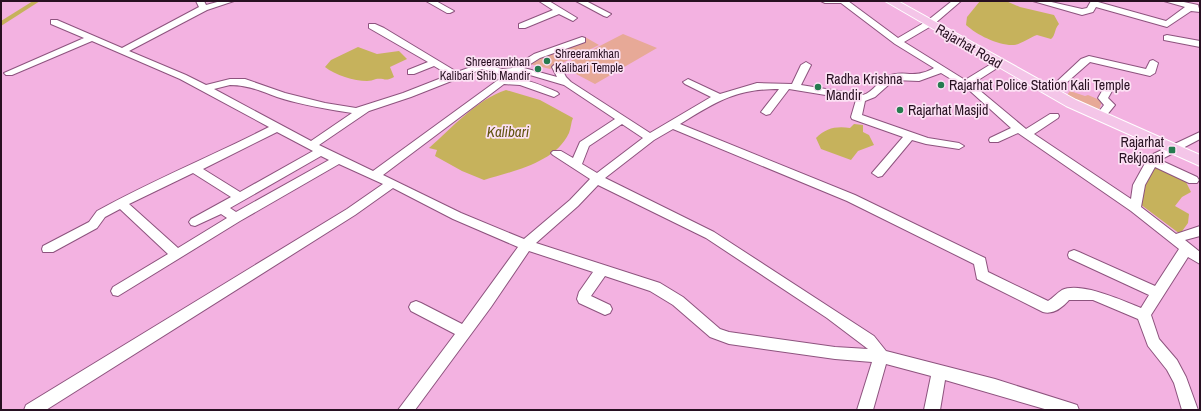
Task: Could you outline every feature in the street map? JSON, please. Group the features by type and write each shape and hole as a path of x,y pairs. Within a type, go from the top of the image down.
{"main road":[{"name":"Rajarhat Road","path":"890,1 1102,114 1200,161"},
{"name":"Rajarhat Road","path":"896,1 999,63 1072,103 1174,148 1200,157"}],"street":[{"path":"122,51 202,4 230,1"},
{"path":"430,1 450,11"},
{"path":"543,1 574,18"},
{"path":"580,1 607,14"},
{"path":"825,1 843,1 898,42 940,70 965,84 1023,131 1135,208 1200,259"},
{"path":"898,42 931,22 957,1"},
{"path":"1037,1 1082,12 1086,12 1095,2 1167,24 1189,8 1200,9"},
{"path":"1168,1 1200,9"},
{"path":"522,26 558,10"},
{"path":"54,22 152,63 316,149 392,183 457,216 526,245 668,293 715,333 729,338 835,352 881,356 939,370 1071,410"},
{"path":"372,26 436,62 457,76"},
{"path":"9,73 92,38"},
{"path":"1167,38 1200,44"},
{"path":"515,70 536,56 582,40"},
{"path":"1054,89 1088,59 1150,73 1153,63"},
{"path":"411,72 436,62"},
{"path":"965,84 999,63"},
{"path":"766,112 791,87 806,65"},
{"path":"195,222 240,197 316,149 364,110 482,66 502,72 515,70 531,72 567,84 650,138"},
{"path":"556,67 567,84"},
{"path":"406,410 526,245 574,203 597,179 650,138 671,124 719,97 757,86 791,87 869,98 874,95 885,82 892,78 901,76 918,78 940,70"},
{"path":"374,176 501,82 506,81 523,83 554,94"},
{"path":"204,89 230,82 245,82 265,88 281,96 325,106 352,110 364,110"},
{"path":"688,82 719,97"},
{"path":"543,100 567,84"},
{"path":"1102,114 1110,105 1102,98 1107,91 1105,89"},
{"path":"861,98 856,117 926,141 959,146"},
{"path":"994,140 1023,131 1054,116"},
{"path":"576,165 584,144 621,120"},
{"path":"671,124 898,219 980,261 982,275 1048,308 1059,302 1066,294 1094,295 1144,315"},
{"path":"48,249 93,225 101,214 120,203 276,128"},
{"path":"1135,208 1139,185 1152,161 1157,156 1200,135"},
{"path":"878,173 909,136"},
{"path":"557,153 597,179 710,235 870,340 881,356 864,410"},
{"path":"118,291 236,218 338,160"},
{"path":"1152,161 1193,180"},
{"path":"194,168 240,197"},
{"path":"32,410 351,212 392,183"},
{"path":"120,203 176,254"},
{"path":"221,208 236,218"},
{"path":"1174,239 1200,232"},
{"path":"1186,249 1144,315 1152,342 1172,365 1182,382 1190,410"},
{"path":"1074,255 1158,293"},
{"path":"602,270 584,296 584,299 605,309"},
{"path":"416,306 464,332"},
{"path":"932,410 939,370"}],"shaded area":[{"path":"623,34 657,48 595,84 561,66"},
{"path":"585,37 599,45 550,69 518,61"},
{"path":"1070,91 1085,96 1088,95 1102,101 1099,110 1067,95"}],"water":[{"path":"980,1 1006,1 1020,7 1054,15 1059,24 1056,28 1054,36 1051,39 1037,35 1016,45 995,42 982,36 966,25 967,17"},
{"path":"358,47 377,54 399,51 407,59 390,67 394,77 387,80 356,80 339,75 325,67 331,60"},
{"name":"Kalibari","path":"506,90 540,100 573,118 569,133 563,143 554,152 544,159 520,169 484,180 462,171 435,156 437,150 429,148 475,107 485,100"},
{"path":"854,124 863,125 863,132 869,135 874,145 858,151 851,160 821,149 816,138 832,128 850,128"},
{"path":"1155,164 1184,178 1191,192 1182,197 1175,206 1189,214 1188,223 1180,234 1140,204 1146,180"}],"waterway":[{"path":"1,24 37,1"}],"place":[{"name":"Shreeramkhan Kalibari Temple","path":"547,61"},
{"name":"Shreeramkhan Kalibari Shib Mandir","path":"538,69"},
{"name":"Rajarhat Police Station Kali Temple","path":"941,85"},
{"name":"Radha Krishna Mandir","path":"818,87"},
{"name":"Rajarhat Masjid","path":"900,110"},
{"name":"Rajarhat Rekjoani","path":"1172,150"}]}
